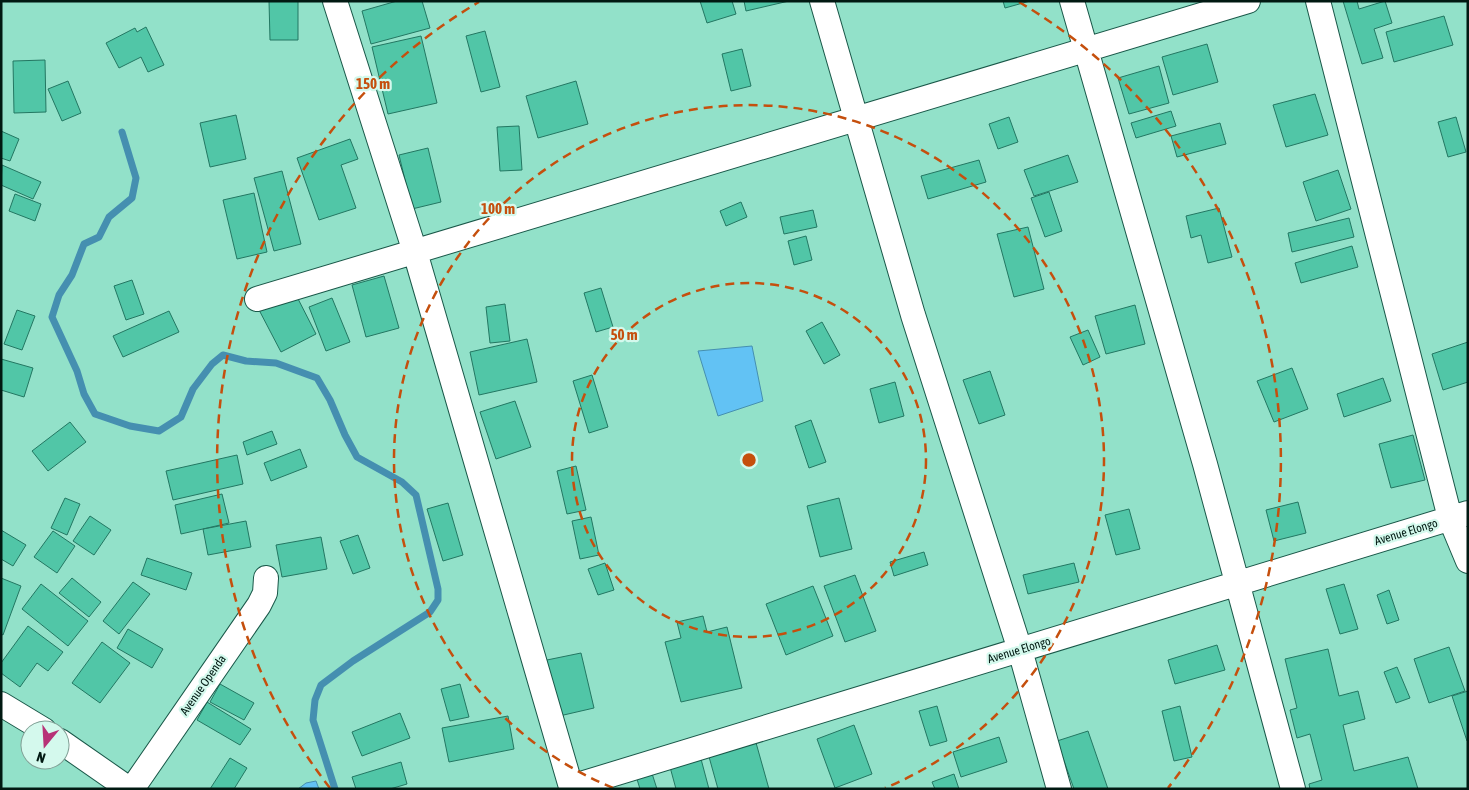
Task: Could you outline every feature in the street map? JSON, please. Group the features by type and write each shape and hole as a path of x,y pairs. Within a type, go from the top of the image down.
{"street":[{"path":"335,1 415,252 572,788"},
{"path":"822,1 858,118 913,315 1020,650 1059,789"},
{"path":"1072,1 1238,583 1293,789"},
{"path":"257,299 1248,1"},
{"path":"1318,1 1459,516 1468,562"},
{"name":"Avenue Elongo","path":"572,788 1459,516"},
{"name":"Avenue Openda","path":"130,789 259,605 265,593 266,578"},
{"path":"1,704 27,720"},
{"path":"70,748 130,789"}],"water":[{"path":"752,346 763,401 718,416 698,351"},
{"path":"316,781 319,789 298,789 306,783"}],"building":[{"path":"269,1 298,1 298,40 270,40"},
{"path":"397,1 422,1 430,28 371,44 362,11"},
{"path":"700,1 732,1 736,14 707,23"},
{"path":"744,1 789,1 746,11"},
{"path":"1003,1 1030,1 1005,8"},
{"path":"1343,1 1357,1 1359,9 1385,1 1392,23 1374,29 1383,58 1362,64"},
{"path":"1444,16 1453,45 1394,62 1386,32"},
{"path":"146,27 164,65 148,72 141,57 119,68 106,43 135,28 137,32"},
{"path":"485,31 500,87 481,92 466,36"},
{"path":"421,36 437,103 388,114 372,47"},
{"path":"1207,44 1218,82 1173,95 1162,57"},
{"path":"742,49 751,86 731,91 722,54"},
{"path":"45,60 46,112 14,113 13,61"},
{"path":"1159,66 1169,103 1129,114 1118,78"},
{"path":"68,81 81,113 62,121 48,89"},
{"path":"576,81 588,124 538,138 526,96"},
{"path":"1315,94 1328,135 1286,147 1273,105"},
{"path":"1171,111 1176,126 1136,138 1131,123"},
{"path":"236,115 246,159 210,167 200,123"},
{"path":"1009,117 1018,142 998,149 989,124"},
{"path":"1456,117 1466,152 1448,157 1438,122"},
{"path":"1220,123 1226,144 1177,157 1171,136"},
{"path":"519,126 522,170 500,171 497,127"},
{"path":"1,131 19,139 10,161 1,158"},
{"path":"350,139 358,159 341,165 356,208 319,220 297,158"},
{"path":"428,148 441,202 412,209 399,155"},
{"path":"1068,155 1078,182 1034,196 1024,170"},
{"path":"979,160 986,182 928,199 921,176"},
{"path":"2,165 41,182 33,199 1,185"},
{"path":"1338,170 1351,209 1316,221 1303,182"},
{"path":"282,171 301,244 274,251 254,178"},
{"path":"1049,192 1062,231 1045,237 1031,198"},
{"path":"254,193 267,252 237,259 223,200"},
{"path":"15,194 41,204 35,221 9,211"},
{"path":"741,202 747,217 726,226 720,211"},
{"path":"1219,208 1232,257 1208,263 1201,235 1191,238 1186,216"},
{"path":"813,210 817,227 784,234 780,217"},
{"path":"1349,218 1354,237 1292,252 1288,233"},
{"path":"1028,227 1044,289 1014,297 997,234"},
{"path":"806,236 812,260 794,265 788,241"},
{"path":"1352,246 1358,267 1301,283 1295,263"},
{"path":"384,276 399,328 366,337 352,285"},
{"path":"132,280 144,314 126,320 114,286"},
{"path":"601,288 613,327 596,332 584,293"},
{"path":"294,291 316,334 281,352 258,308"},
{"path":"332,298 350,342 326,351 309,307"},
{"path":"505,304 510,341 490,343 486,307"},
{"path":"1135,305 1145,344 1106,354 1095,316"},
{"path":"17,310 35,316 22,350 4,344"},
{"path":"169,311 179,332 123,357 113,336"},
{"path":"822,322 840,355 824,364 806,331"},
{"path":"1088,330 1100,357 1083,365 1070,337"},
{"path":"527,339 537,382 479,395 470,352"},
{"path":"1468,342 1468,382 1443,390 1432,354"},
{"path":"1,359 33,368 24,397 1,390"},
{"path":"1292,368 1308,409 1274,422 1257,381"},
{"path":"990,371 1005,415 979,424 963,380"},
{"path":"592,375 608,427 589,433 573,381"},
{"path":"1383,378 1391,401 1344,417 1337,394"},
{"path":"895,382 904,416 879,423 870,389"},
{"path":"515,401 531,447 496,459 480,412"},
{"path":"811,420 826,462 809,468 795,426"},
{"path":"70,422 86,442 48,471 32,451"},
{"path":"272,431 277,444 247,455 243,442"},
{"path":"1413,435 1425,480 1391,488 1379,444"},
{"path":"300,449 307,467 271,481 264,463"},
{"path":"237,455 243,484 173,500 166,471"},
{"path":"576,466 586,510 567,514 557,471"},
{"path":"222,494 229,523 181,534 175,505"},
{"path":"65,498 80,504 67,535 51,528"},
{"path":"839,498 852,549 820,557 807,506"},
{"path":"1298,502 1306,533 1274,541 1266,510"},
{"path":"448,503 463,555 443,561 427,509"},
{"path":"1129,509 1140,549 1116,555 1105,515"},
{"path":"90,516 111,530 94,555 73,541"},
{"path":"591,517 599,555 580,559 572,521"},
{"path":"246,521 251,547 208,555 203,529"},
{"path":"1,530 26,545 13,566 1,559"},
{"path":"53,531 75,546 57,573 34,557"},
{"path":"358,535 370,568 353,574 340,541"},
{"path":"321,537 327,569 282,577 276,545"},
{"path":"924,552 928,565 894,576 890,562"},
{"path":"147,558 192,573 186,590 141,575"},
{"path":"605,563 614,590 598,595 588,569"},
{"path":"1074,563 1079,582 1028,594 1023,575"},
{"path":"855,575 876,631 845,642 824,586"},
{"path":"1,578 21,586 3,635 1,634"},
{"path":"72,578 101,602 89,617 59,593"},
{"path":"133,582 150,594 119,634 103,621"},
{"path":"41,584 88,621 68,646 22,609"},
{"path":"1344,584 1358,629 1340,634 1326,589"},
{"path":"813,586 833,636 786,655 766,604"},
{"path":"1389,590 1399,620 1387,624 1377,595"},
{"path":"703,616 707,632 727,627 742,688 681,702 665,642 681,638 677,622"},
{"path":"28,626 63,652 48,671 37,663 20,687 1,673 1,663"},
{"path":"128,629 163,649 152,668 117,648"},
{"path":"102,642 130,663 100,703 72,683"},
{"path":"1217,645 1225,670 1175,684 1168,660"},
{"path":"1449,647 1465,691 1429,703 1414,659"},
{"path":"1328,649 1339,696 1358,691 1365,719 1343,725 1354,771 1408,757 1418,789 1310,789 1309,784 1322,780 1310,734 1297,738 1290,710 1297,708 1285,659"},
{"path":"581,653 594,708 555,717 542,661"},
{"path":"1397,667 1410,698 1396,703 1384,672"},
{"path":"220,684 254,703 244,720 210,702"},
{"path":"460,684 469,717 450,721 441,689"},
{"path":"1468,691 1468,741 1467,741 1452,696"},
{"path":"207,702 251,729 240,745 197,720"},
{"path":"937,706 947,741 930,746 919,711"},
{"path":"1180,706 1192,757 1174,761 1162,711"},
{"path":"400,713 410,738 362,756 352,732"},
{"path":"508,716 514,749 449,762 442,728"},
{"path":"854,725 872,774 835,788 817,739"},
{"path":"1088,731 1108,789 1074,789 1057,741"},
{"path":"753,732 769,789 718,789 706,746"},
{"path":"999,737 1007,762 961,777 953,752"},
{"path":"230,758 247,768 234,789 210,789"},
{"path":"701,759 709,789 676,789 670,767"},
{"path":"648,761 657,789 640,789 633,766"},
{"path":"401,762 407,784 390,789 356,789 352,777"},
{"path":"954,774 959,789 935,789 932,782"}],"waterway":[{"path":"122,132 136,178 132,198 109,217 99,237 84,244 72,275 59,295 52,317 77,371 84,394 95,414 130,426 159,431 181,417 193,389 212,364 223,355 246,361 276,363 317,378 330,400 357,457 402,482 416,495 438,589 438,600 430,612 353,661 321,685 315,700 313,720 335,789"}]}
